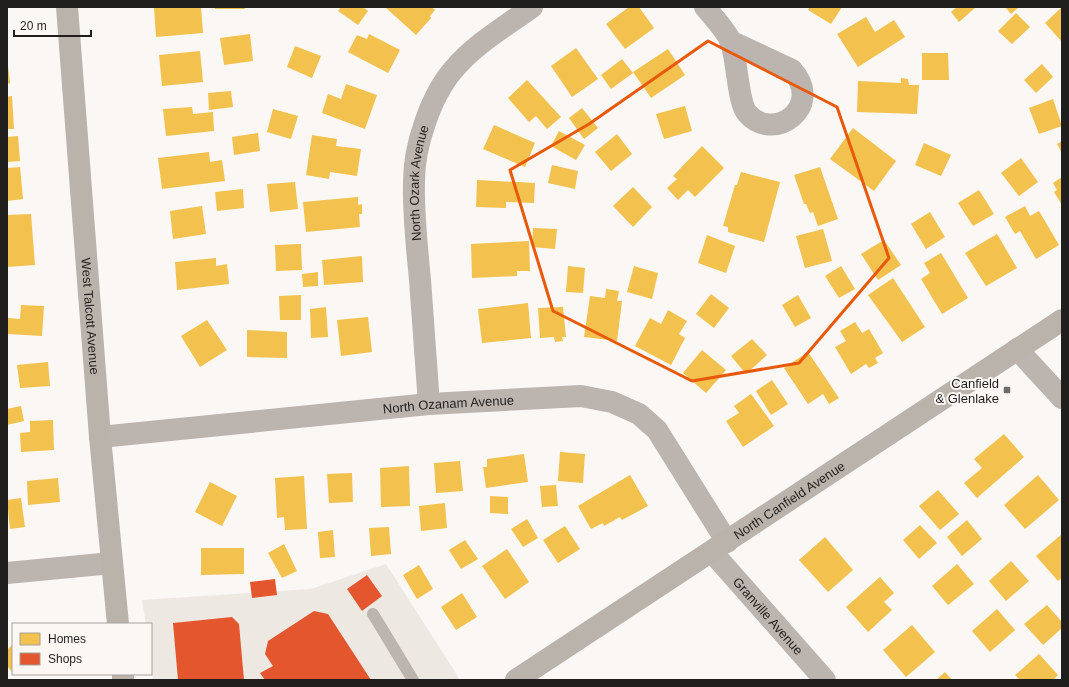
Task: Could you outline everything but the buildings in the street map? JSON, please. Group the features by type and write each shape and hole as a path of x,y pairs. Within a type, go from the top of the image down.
{"street":[{"name":"West Talcott Avenue","path":"67,7 100,437 118,623"},
{"name":"North Ozark Avenue","path":"429,404 414,207 414,179 418,149 426,119 439,91 454,69 473,51 532,7"},
{"path":"705,7 730,41"},
{"name":"North Canfield Avenue","path":"516,680 1062,320"},
{"path":"1017,349 1062,398"},
{"name":"North Ozanam Avenue","path":"100,437 429,404 581,396 612,402 619,405 639,414 657,430 719,547"},
{"name":"Granville Avenue","path":"719,547 826,680"},
{"path":"7,573 112,563"}],"lane":[{"path":"373,614 413,680"}],"highlighted area":[{"path":"708,41 837,107 889,258 799,363 692,381 553,311 510,170 589,124"}],"shaded area":[{"path":"386,564 459,678 456,680 153,680 152,623 146,623 142,600 311,589"}],"place":[{"name":"Canfield & Glenlake","path":"1007,390"}]}
